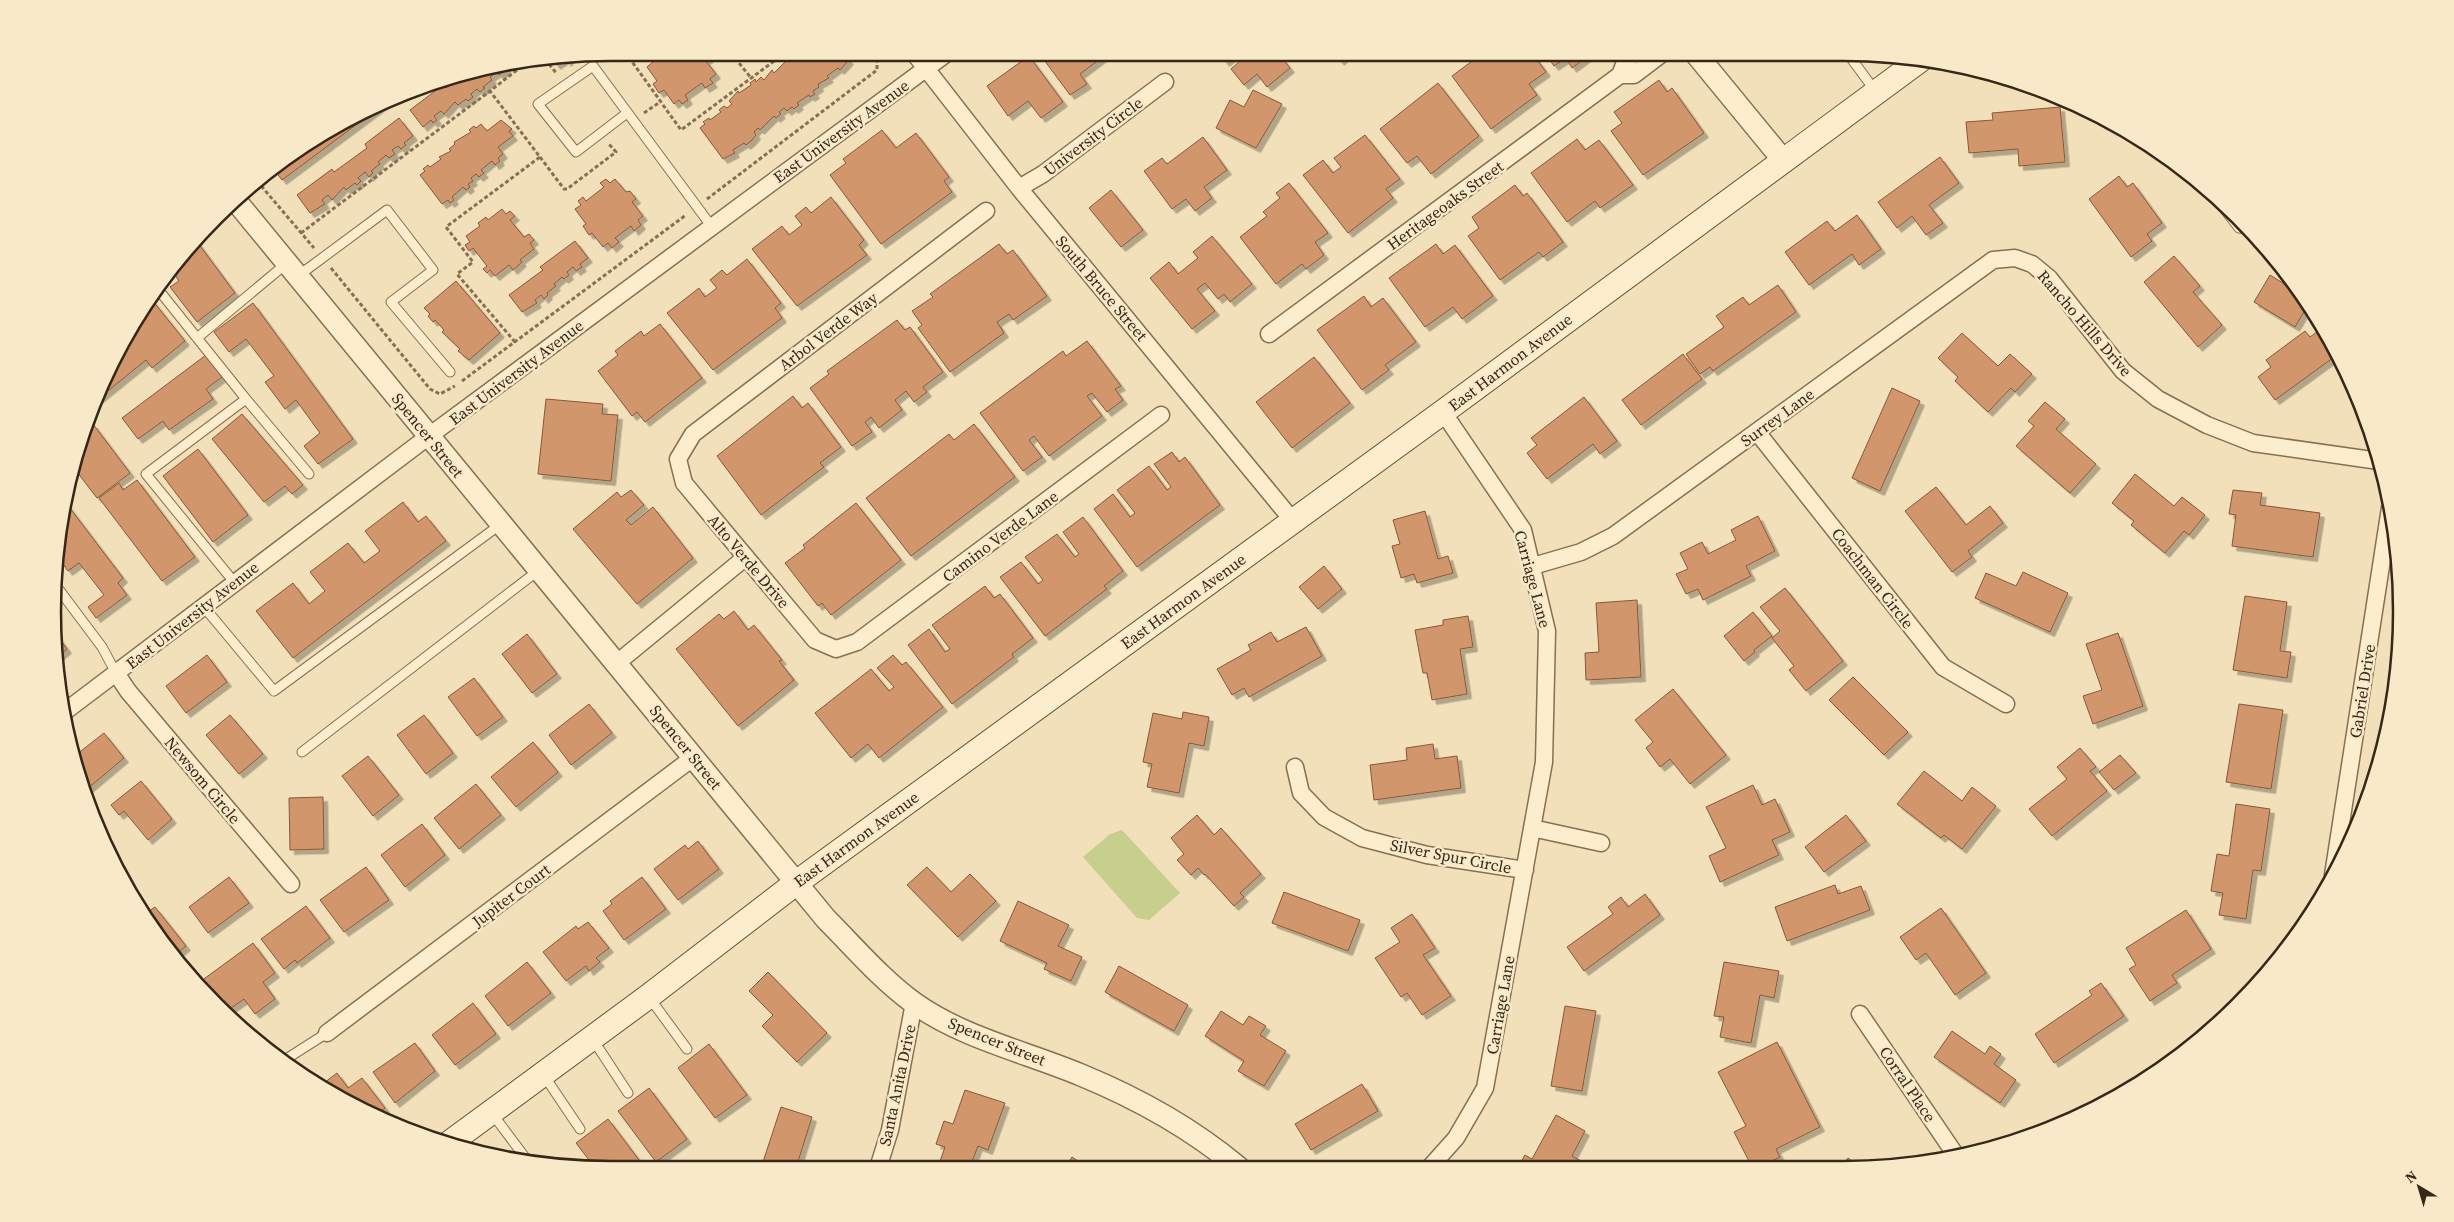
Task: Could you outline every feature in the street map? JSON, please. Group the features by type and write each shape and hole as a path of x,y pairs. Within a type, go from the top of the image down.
{"main road":[{"name":"East Harmon Avenue","path":"456,1138 649,996 796,882 1443,412 1912,66"}],"street":[{"name":"South Bruce Street","path":"921,61 1019,188 1293,521"},
{"name":"East University Avenue","path":"70,708 429,436 936,61"},
{"name":"Heritageoaks Street","path":"1269,334 1620,75 1626,61"},
{"name":"Heritageoaks Street","path":"1620,75 1634,75 1653,61"},
{"path":"1702,61 1783,160"},
{"name":"University Circle","path":"1019,188 1043,174 1165,82"},
{"name":"Spencer Street","path":"240,206 826,919 866,960 914,1003 958,1028 1082,1075 1121,1093 1166,1117 1231,1161"},
{"name":"Arbol Verde Way","path":"678,459 693,434 986,211"},
{"name":"Surrey Lane","path":"1532,566 1581,552 1613,536 1994,260 2015,258"},
{"name":"Rancho Hills Drive","path":"2015,258 2032,264 2049,278 2124,371 2158,399 2207,425 2253,443 2371,460"},
{"name":"Carriage Lane","path":"1435,1161 1456,1138 1485,1088 1544,762 1548,632 1523,530 1443,412"},
{"name":"Camino Verde Lane","path":"836,649 858,642 1161,415"},
{"name":"Coachman Circle","path":"1757,432 1944,667 2006,704"},
{"name":"Alto Verde Drive","path":"678,459 684,483 815,640 836,649"},
{"name":"Gabriel Drive","path":"2343,839 2387,531"},
{"path":"617,663 746,557"},
{"name":"Newsom Circle","path":"116,673 128,691 292,884"},
{"name":"Jupiter Court","path":"327,1033 694,757"},
{"name":"Silver Spur Circle","path":"1295,767 1301,793 1324,817 1362,838 1427,855 1525,870"},
{"path":"1532,828 1601,843"},
{"name":"Santa Anita Drive","path":"880,1161 890,1130 914,1003"},
{"name":"Corral Place","path":"1860,1014 1952,1150"}],"lane":[{"path":"1853,61 1876,93"},
{"path":"627,113 576,152 538,104 592,66 712,227"},
{"path":"197,338 293,270 322,258 387,210 433,270 391,302 450,372"},
{"path":"161,296 309,474"},
{"path":"234,582 146,474 246,399"},
{"path":"204,608 274,691 502,524"},
{"path":"302,752 539,570"},
{"path":"61,594 102,647 116,673"},
{"path":"649,996 687,1049"},
{"path":"290,1057 327,1033"},
{"path":"592,1038 628,1093"},
{"path":"543,1074 580,1129"},
{"path":"491,1112 522,1153"}],"path":[{"path":"631,61 681,130 774,61"},
{"path":"737,61 751,78"},
{"path":"262,187 430,389 440,394 448,391 515,342 877,70 877,61"},
{"path":"549,65 556,74 563,69"},
{"path":"301,233 518,70"},
{"path":"490,91 540,157 446,227 473,262 457,274 515,342"},
{"path":"633,121 660,102"}],"green space":[{"path":"1122,830 1180,893 1149,920 1137,918 1083,857 1110,834"}],"building":[{"path":"706,61 716,74 710,79 713,83 705,88 702,83 685,95 688,100 682,104 679,100 674,104 664,90 659,93 653,84 657,81 647,67 653,62"},
{"path":"786,61 848,61 840,70 838,68 827,76 829,78 818,84 819,87 813,91 815,94 810,97 809,95 797,103 799,105 794,109 792,107 787,111 784,108 776,118 774,116 760,130 758,128 754,132 756,135 751,141 733,150 735,153 723,159 700,128 705,124 703,122 709,118 710,120 721,112 719,110 724,106 727,108 732,104 729,101 738,91 739,93 751,85 750,83 755,79 756,82 761,77 764,80 772,70 774,73"},
{"path":"1022,61 1033,61 1063,102 1041,118 1028,101 1008,116 987,86"},
{"path":"1045,61 1097,61 1080,74 1087,84 1070,95"},
{"path":"1240,61 1284,61 1290,68 1267,87 1257,74 1244,85 1231,69"},
{"path":"1472,61 1538,61 1546,72 1529,84 1537,95 1491,129 1452,76"},
{"path":"1551,61 1562,61 1554,66"},
{"path":"1568,61 1581,61 1572,68"},
{"path":"494,74 490,77 492,80 483,87 485,88 480,92 477,89 471,94 473,97 468,101 466,99 458,105 455,102 444,114 441,111 434,116 437,120 433,123 431,120 423,127 410,110 438,89"},
{"path":"1659,80 1667,92 1672,88 1704,133 1643,175 1611,131 1622,123 1614,112"},
{"path":"1438,83 1479,136 1431,174 1417,156 1407,163 1380,129"},
{"path":"1253,90 1282,104 1256,148 1216,128 1230,100 1244,107"},
{"path":"2060,107 2065,162 2019,166 2018,149 1969,153 1966,122 1993,120 1992,113"},
{"path":"399,118 413,136 404,143 406,145 401,149 398,146 392,150 395,154 389,158 386,155 378,162 380,164 371,171 373,173 369,177 365,172 358,178 361,181 357,185 355,183 346,190 344,187 332,200 328,195 322,200 325,204 310,213 297,195 332,169 334,172 367,148 365,144"},
{"path":"501,120 512,129 509,131 513,136 498,147 503,154 498,158 500,161 495,165 492,161 481,170 484,173 479,177 476,174 471,178 473,181 468,184 470,187 466,190 463,187 452,197 454,200 450,203 448,200 442,204 420,175 425,171 423,169 428,165 430,167 441,159 439,157 451,151 449,149 455,144 454,142 471,132 469,130 474,126 476,128 481,124 487,131"},
{"path":"358,123 282,180 277,174 336,135"},
{"path":"882,130 896,148 916,133 949,177 944,181 952,192 881,244 830,175 846,163 843,159"},
{"path":"1365,135 1400,179 1386,189 1393,198 1348,233 1303,175 1323,160 1333,173 1341,167 1334,158"},
{"path":"1203,137 1227,170 1204,187 1212,198 1195,211 1186,199 1172,209 1144,171 1162,158 1167,164"},
{"path":"1577,139 1585,150 1599,140 1633,185 1600,208 1595,201 1567,222 1531,173"},
{"path":"1940,157 1959,183 1929,205 1943,223 1926,235 1912,216 1897,228 1878,202"},
{"path":"2119,176 2127,187 2133,183 2162,223 2147,234 2152,241 2131,257 2089,199"},
{"path":"606,179 610,183 615,179 626,192 630,191 636,199 632,202 643,216 638,220 641,225 634,231 631,226 615,238 619,242 612,248 608,243 603,247 592,233 589,235 583,226 586,224 575,209 581,205 578,201 583,197 586,201 604,187 600,183"},
{"path":"1289,183 1328,233 1315,242 1324,255 1306,269 1302,264 1276,284 1240,237 1267,216 1263,212 1280,198 1276,193"},
{"path":"1515,185 1523,196 1527,193 1563,242 1543,257 1539,252 1500,280 1468,236 1479,228 1472,217"},
{"path":"1111,190 1143,230 1121,247 1089,208"},
{"path":"831,197 864,240 859,245 867,255 797,306 752,249 782,226 789,235 802,225 795,216 806,207 811,213"},
{"path":"502,209 506,214 510,211 515,216 510,220 524,237 529,234 534,240 530,243 534,249 520,260 522,262 513,270 509,265 495,276 490,270 487,273 483,269 487,266 473,248 469,251 465,245 470,242 466,236 480,226 478,223 486,217 488,220"},
{"path":"1857,215 1881,249 1859,265 1852,254 1809,285 1785,252 1827,221 1835,231"},
{"path":"1212,236 1252,284 1230,302 1224,294 1218,299 1205,283 1197,289 1215,311 1192,329 1150,278 1169,262 1178,274 1198,258 1193,252"},
{"path":"575,241 588,258 580,264 582,267 576,271 573,267 567,272 569,275 564,279 562,277 554,284 556,286 547,293 548,295 544,299 541,295 535,300 537,303 522,312 509,295 543,270 540,267"},
{"path":"999,244 1007,254 1013,250 1047,296 1013,320 1009,314 997,322 1004,333 950,372 918,328 922,325 912,311 933,297 930,294"},
{"path":"1436,244 1443,254 1455,245 1493,296 1462,319 1453,307 1425,327 1389,278"},
{"path":"200,246 235,293 197,322 170,287 179,281 175,276"},
{"path":"2174,256 2200,286 2193,292 2222,325 2198,347 2144,282"},
{"path":"747,259 781,303 775,308 782,318 713,370 667,313 699,288 705,297 717,288 710,280 722,270 727,275"},
{"path":"2270,275 2285,284 2304,312 2295,327 2254,302"},
{"path":"456,281 500,333 469,360 458,351 460,349 442,332 444,330 435,320 433,322 428,316 430,314 424,308"},
{"path":"1778,285 1796,312 1713,371 1710,367 1700,374 1686,354 1724,327 1716,316 1743,297 1749,305"},
{"path":"1364,296 1371,307 1383,298 1416,342 1385,365 1389,370 1362,390 1317,330"},
{"path":"253,303 353,439 318,464 304,446 320,433 296,400 285,409 265,382 274,376 246,339 229,352 214,332"},
{"path":"155,304 185,341 152,368 146,360 107,391 135,336"},
{"path":"897,320 905,330 910,327 943,372 923,387 927,392 914,402 906,391 895,400 902,410 879,428 871,417 865,422 872,432 852,446 810,388 829,374 827,371"},
{"path":"660,324 702,378 645,422 637,412 632,416 598,371 618,355 615,351 641,331 644,336"},
{"path":"2305,331 2310,337 2317,332 2331,359 2275,400 2258,377 2271,367 2266,360"},
{"path":"1962,333 1998,366 2010,354 2032,374 2015,392 2011,388 1988,412 1955,381 1958,377 1938,358"},
{"path":"1087,341 1121,386 1115,389 1123,400 1107,412 1092,393 1087,396 1102,416 1049,456 1034,436 1029,440 1042,457 1023,471 980,413 1063,351 1066,356"},
{"path":"1683,354 1702,379 1641,425 1622,400"},
{"path":"206,355 222,377 206,389 213,399 169,430 163,421 138,439 122,418"},
{"path":"1314,357 1350,403 1292,448 1256,402"},
{"path":"1892,388 1920,401 1880,491 1852,478"},
{"path":"793,396 802,408 808,403 841,447 820,463 824,467 761,515 717,456"},
{"path":"1584,397 1617,441 1600,454 1593,444 1547,479 1527,453 1537,445 1531,438"},
{"path":"546,399 603,404 602,414 618,415 611,481 538,474"},
{"path":"2045,402 2065,419 2056,429 2096,464 2070,493 2016,446 2034,426 2028,421"},
{"path":"242,414 303,485 292,494 285,486 264,502 212,439"},
{"path":"974,424 1015,477 911,556 866,498 949,434 954,440"},
{"path":"94,425 130,473 97,498 79,474"},
{"path":"198,449 248,515 213,542 163,476"},
{"path":"1172,452 1179,462 1185,457 1220,505 1137,567 1094,509 1113,494 1130,517 1135,513 1117,490 1149,466 1167,490 1171,487 1154,464"},
{"path":"2135,474 2174,506 2182,497 2205,515 2189,535 2184,531 2165,553 2131,525 2134,521 2112,503"},
{"path":"137,480 195,557 162,581 99,498 119,483 123,490"},
{"path":"1936,487 1966,525 1990,506 2003,523 1968,551 1972,557 1952,572 1905,511"},
{"path":"631,490 644,505 626,520 631,525 653,507 693,558 637,604 573,529 617,492 621,497"},
{"path":"2233,490 2262,493 2260,505 2320,513 2313,557 2232,546 2236,515 2229,514"},
{"path":"403,502 418,522 426,516 446,541 293,658 256,611 293,583 309,604 325,591 310,572 348,543 364,563 380,551 365,531"},
{"path":"856,503 901,560 831,615 822,603 818,606 785,563 805,548 803,545"},
{"path":"71,510 123,578 118,583 127,595 96,618 88,607 104,595 79,563 68,571 63,565"},
{"path":"1425,511 1438,559 1448,556 1453,573 1417,583 1414,574 1401,578 1392,546 1400,544 1393,520"},
{"path":"1758,516 1775,551 1746,566 1751,576 1703,600 1698,589 1686,594 1676,574 1688,569 1680,553 1702,542 1708,554 1736,540 1731,530"},
{"path":"1083,517 1123,571 1104,586 1107,589 1045,636 1000,577 1021,562 1038,584 1043,580 1025,557 1057,534 1075,557 1079,554 1063,532"},
{"path":"1324,566 1342,589 1318,609 1299,587"},
{"path":"2023,572 2068,593 2050,632 1975,598 1986,573 2016,586"},
{"path":"985,586 994,598 1000,594 1033,638 1012,654 1014,657 952,704 908,645 929,629 945,652 950,649 932,625"},
{"path":"1785,588 1843,661 1806,691 1789,670 1794,666 1772,638 1780,631 1760,607"},
{"path":"2245,596 2287,602 2280,651 2291,652 2287,678 2233,670"},
{"path":"1637,600 1641,677 1586,680 1585,653 1599,652 1596,603"},
{"path":"734,611 748,630 754,625 782,660 779,661 794,680 738,726 676,649 719,614 724,619"},
{"path":"1753,612 1772,636 1754,650 1755,652 1744,661 1724,636"},
{"path":"1468,616 1473,647 1460,649 1467,694 1432,700 1427,673 1423,673 1415,630 1443,625 1443,620"},
{"path":"1306,627 1322,656 1249,697 1244,688 1232,695 1217,669 1251,650 1248,645 1271,632 1277,642"},
{"path":"2118,633 2143,706 2093,724 2083,696 2102,690 2086,644"},
{"path":"527,634 557,674 532,693 502,654"},
{"path":"62,642 67,649 63,653"},
{"path":"207,655 227,682 186,713 166,686"},
{"path":"893,655 902,665 906,662 943,707 879,758 868,744 851,758 815,713 871,669 889,691 894,687 877,668"},
{"path":"1853,677 1908,732 1884,755 1829,700"},
{"path":"474,678 503,717 477,736 448,697"},
{"path":"1673,689 1726,755 1690,784 1670,759 1660,767 1646,748 1653,742 1635,720"},
{"path":"589,704 612,733 571,765 549,735"},
{"path":"2239,704 2283,710 2271,789 2226,782"},
{"path":"1183,712 1209,717 1204,746 1189,743 1179,793 1147,787 1152,764 1143,762 1153,713 1182,719"},
{"path":"230,715 263,754 239,774 206,735"},
{"path":"424,715 453,753 426,774 397,735"},
{"path":"104,733 124,758 90,787 80,752"},
{"path":"533,742 558,772 516,807 491,777"},
{"path":"1433,744 1435,759 1457,756 1461,788 1374,800 1370,765 1407,760 1406,748"},
{"path":"2080,748 2096,767 2090,771 2107,791 2052,836 2029,809 2067,779 2057,767"},
{"path":"2120,755 2136,773 2114,790 2099,772"},
{"path":"368,756 399,795 373,816 342,776"},
{"path":"1924,771 1962,801 1972,787 1996,806 1962,849 1944,835 1941,838 1897,804"},
{"path":"141,781 172,819 148,840 124,811 119,815 111,805"},
{"path":"476,784 501,815 459,849 434,818"},
{"path":"1753,785 1762,805 1775,799 1790,832 1772,840 1779,855 1720,882 1709,856 1726,848 1706,807"},
{"path":"323,797 324,849 290,850 289,798"},
{"path":"2236,804 2270,809 2261,871 2253,870 2246,919 2219,915 2223,893 2211,891 2217,854 2229,856"},
{"path":"1197,815 1214,835 1221,828 1261,874 1240,893 1244,897 1234,906 1198,868 1191,875 1177,860 1184,854 1171,838"},
{"path":"1846,815 1866,841 1824,872 1805,847"},
{"path":"422,824 445,855 405,887 381,855"},
{"path":"698,841 719,869 678,900 654,869 685,845 688,849"},
{"path":"366,867 389,900 344,932 320,900"},
{"path":"927,867 951,892 970,874 996,901 958,937 907,885"},
{"path":"229,877 249,903 208,933 189,907"},
{"path":"642,877 666,909 624,940 603,911 612,904 610,901"},
{"path":"1835,885 1838,894 1861,886 1870,910 1787,941 1775,907"},
{"path":"1284,892 1360,920 1348,951 1272,923"},
{"path":"1645,894 1660,915 1584,971 1567,947 1613,914 1608,907 1621,897 1628,907"},
{"path":"1018,901 1069,925 1058,946 1082,957 1071,981 1044,969 1047,963 1000,941"},
{"path":"306,906 330,938 297,963 295,960 284,969 261,939"},
{"path":"155,907 186,946 180,951 175,946 150,910"},
{"path":"1941,908 1986,973 1955,995 1926,953 1916,960 1900,937"},
{"path":"2186,910 2211,949 2172,975 2177,983 2150,1001 2129,969 2136,965 2126,948"},
{"path":"1412,914 1435,948 1423,955 1451,996 1422,1015 1407,993 1401,997 1375,958 1400,942 1391,928"},
{"path":"588,922 609,948 596,958 600,962 589,971 586,966 566,981 543,952 576,926 578,929"},
{"path":"253,943 275,973 263,982 275,999 255,1014 244,999 231,1008 204,979"},
{"path":"527,962 551,993 508,1026 485,996"},
{"path":"1724,962 1779,971 1774,998 1760,995 1751,1043 1720,1037 1724,1017 1714,1016"},
{"path":"1119,966 1188,1005 1174,1031 1105,992"},
{"path":"768,972 827,1033 797,1062 762,1026 773,1015 749,991"},
{"path":"2101,983 2124,1016 2054,1063 2035,1034 2092,995 2089,991"},
{"path":"473,1003 496,1034 455,1065 432,1035"},
{"path":"1565,1006 1596,1011 1582,1091 1551,1086"},
{"path":"1221,1011 1243,1025 1249,1016 1266,1026 1260,1035 1286,1051 1264,1086 1238,1071 1244,1061 1205,1036"},
{"path":"1952,1031 1985,1054 1990,1046 2001,1054 1994,1064 2016,1080 2000,1103 1934,1057"},
{"path":"1777,1042 1820,1127 1776,1149 1780,1157 1772,1161 1749,1161 1734,1132 1746,1126 1718,1072"},
{"path":"415,1043 435,1071 395,1103 373,1072"},
{"path":"709,1044 747,1095 715,1118 678,1068"},
{"path":"337,1073 348,1088 362,1078 385,1108 382,1110 368,1104 327,1081"},
{"path":"1362,1084 1378,1111 1311,1150 1295,1124"},
{"path":"649,1088 687,1139 655,1161 618,1111"},
{"path":"965,1090 1005,1103 988,1150 978,1146 972,1161 940,1161 945,1147 936,1144 944,1121 953,1124"},
{"path":"781,1107 812,1117 798,1161 763,1161"},
{"path":"1556,1115 1585,1131 1572,1156 1581,1161 1522,1161 1525,1155 1532,1159"},
{"path":"608,1119 640,1161 589,1160 576,1143"},
{"path":"1072,1157 1078,1161 1070,1161"}]}
